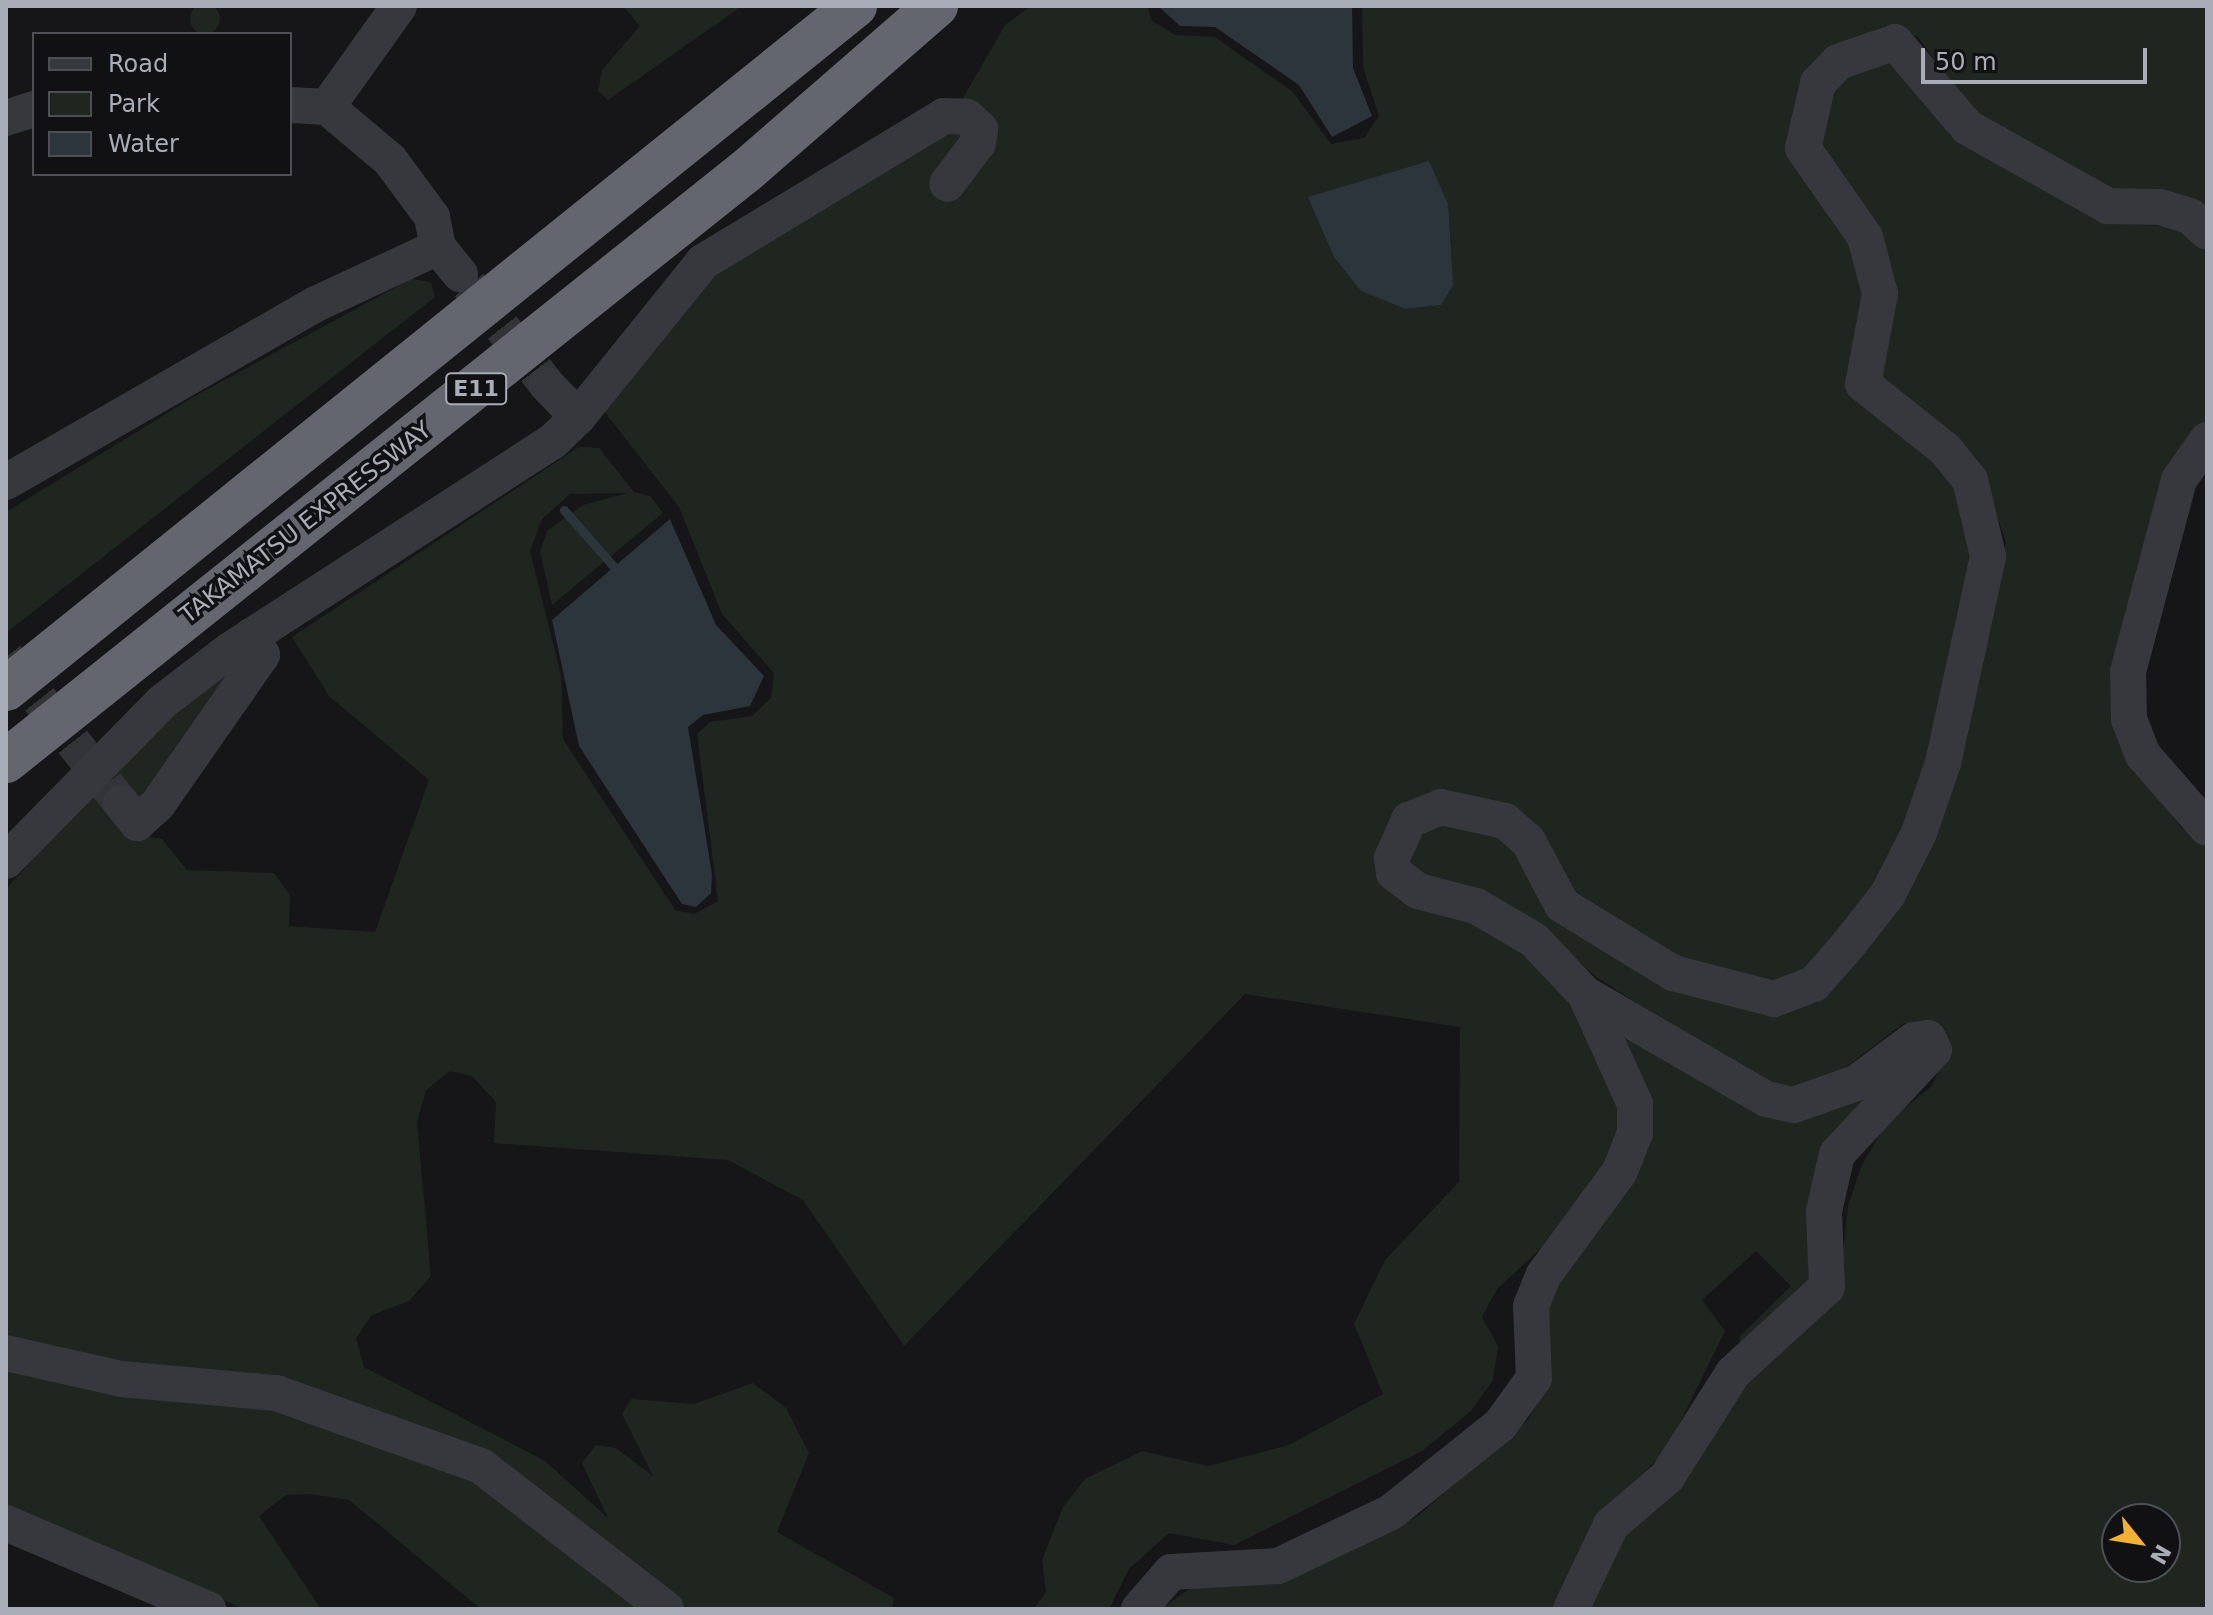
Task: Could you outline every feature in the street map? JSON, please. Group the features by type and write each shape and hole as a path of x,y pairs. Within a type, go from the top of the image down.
{"highway":[{"name":"E11","path":"6,689 855,6"},
{"name":"TAKAMATSU EXPRESSWAY","path":"6,763 53,722 721,191 936,6"}],"street":[{"path":"327,107 399,6"},
{"path":"1571,1609 1611,1525 1667,1477 1733,1373 1827,1287 1824,1211 1837,1154 1934,1050 1928,1038 1914,1040 1856,1083 1794,1105 1766,1099 1585,994 1534,940 1476,906 1403,882 1392,858 1409,820 1441,807 1505,821 1528,841 1562,905 1673,973 1774,999 1814,984 1888,894 1943,763 1988,556 1982,518 1970,480 1946,450 1863,384 1878,279 1865,237 1803,148 1818,83 1838,62 1895,42 1967,127 2108,206 2160,207 2190,216 2207,232"},
{"path":"6,482 316,304 449,261 432,217 390,160 327,107 292,105"},
{"path":"6,118 32,110"},
{"path":"6,861 162,702 251,636 433,523 578,417 703,262 944,116 967,117 980,129 978,143 947,184"},
{"path":"547,385 578,417"},
{"path":"2207,440 2179,480 2128,672 2129,719 2143,755 2207,828"},
{"path":"121,803 137,823 158,804 262,655 251,636"},
{"path":"1139,1609 1171,1572 1278,1566 1391,1512 1522,1402 1534,1378 1531,1306 1543,1276 1620,1171 1635,1133 1635,1104 1585,994"},
{"path":"6,1353 121,1379 276,1393 481,1466 666,1609"},
{"path":"6,1523 208,1609"}],"green space":[{"path":"199,5 211,5 219,13 219,25 213,32 197,32 191,25 191,13"},
{"path":"623,6 742,6 608,100 598,91 602,70 640,26"},
{"path":"1031,6 1148,6 1151,20 1175,35 1215,37 1293,92 1331,144 1364,138 1379,116 1363,67 1362,6 2207,6 2207,213 2109,193 1975,117 1918,37 1886,25 1831,49 1790,126 1853,242 1868,296 1852,357 1954,476 1975,557 1930,763 1878,888 1792,984 1681,965 1571,896 1476,797 1379,857 1528,953 1572,995 1622,1104 1622,1129 1608,1167 1553,1237 1497,1289 1482,1317 1498,1346 1493,1380 1471,1411 1422,1451 1234,1545 1169,1533 1129,1569 1109,1609 1034,1609 1046,1592 1042,1560 1063,1507 1085,1479 1142,1451 1208,1466 1289,1445 1383,1394 1354,1324 1385,1260 1459,1182 1460,1027 1245,994 904,1346 803,1200 728,1160 494,1143 496,1102 472,1076 450,1071 426,1090 417,1122 431,1276 409,1301 372,1315 356,1338 364,1367 545,1461 608,1518 582,1463 596,1445 616,1448 653,1476 622,1414 631,1399 694,1404 753,1383 786,1408 809,1453 777,1532 894,1598 892,1609 687,1609 484,1452 6,1337 6,889 133,749 222,675 229,682 134,834 162,839 187,870 274,873 290,895 289,926 375,932 429,780 329,696 292,637 579,447 599,448 634,492 650,496 663,513 552,605 540,551 548,530 583,505 628,493 570,494 542,519 530,551 561,675 563,739 675,910 694,914 718,901 697,734 710,722 752,716 771,698 774,673 722,614 679,507 604,411 688,299 730,259 959,105 1005,25","holes":["1361,291 1441,305 1405,309"]},
{"path":"1883,58 1904,64 1951,137 2118,223 2185,228 2207,248 2207,423 2125,751 2180,826 2207,848 2207,1609 1580,1609 1596,1573 1743,1383 1791,1345 1839,1291 1848,1206 1862,1165 1888,1121 1932,1086 1942,1062 1928,1023 1904,1023 1817,1089 1771,1090 1595,976 1531,918 1410,876 1414,834 1430,826 1467,819 1502,833 1522,868 1755,1013 1817,1003 1892,908 1958,763 2006,542 1983,476 1879,379 1888,318 1819,150 1831,83"},
{"path":"411,279 431,282 435,297 6,633 6,512 197,395"},
{"path":"1609,1015 1772,1114 1917,1046 1847,1129 1825,1266 1737,1351 1740,1336 1791,1286 1756,1251 1702,1300 1725,1331 1666,1451 1599,1517 1559,1609 1162,1609 1196,1584 1277,1579 1417,1517 1529,1419 1546,1379 1546,1309 1555,1281 1629,1178"},
{"path":"6,1364 277,1409 476,1480 645,1609 481,1609 349,1500 309,1494 286,1495 259,1516 321,1609 244,1609 6,1509"}],"water":[{"path":"1158,6 1352,6 1353,68 1372,116 1332,137 1299,85 1215,27 1180,26"},
{"path":"1429,161 1448,204 1453,285 1441,305 1405,309 1361,291 1334,257 1308,197"},
{"path":"670,519 716,625 764,676 750,706 703,715 688,727 712,874 711,893 696,907 682,904 579,746 552,620"}],"waterway":[{"path":"564,510 622,576"}],"tunnel":[{"path":"469,285 547,385"},
{"path":"6,657 121,803"}]}
